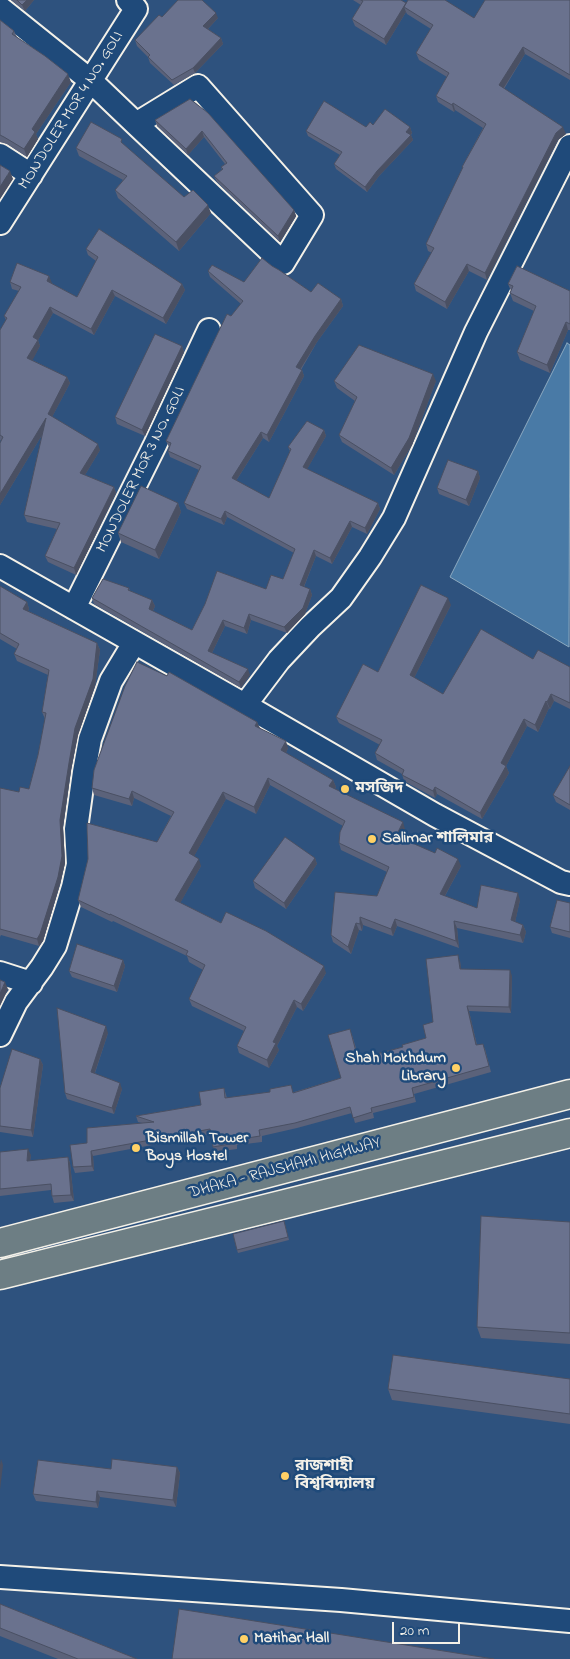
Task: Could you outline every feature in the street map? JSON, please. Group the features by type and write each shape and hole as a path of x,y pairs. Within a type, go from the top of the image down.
{"highway":[{"name":"DHAKA - RAJSHAHI HIGHWAY","path":"0,1243 570,1094"},
{"name":"DHAKA - RAJSHAHI HIGHWAY","path":"0,1275 570,1133"}],"street":[{"name":"MONDOLER MOR 4 NO. GOLI","path":"0,223 136,9 128,0"},
{"path":"0,8 91,81 136,124 283,263 312,215 198,86 136,124"},
{"path":"245,705 279,660 341,598 370,557 394,518 476,332 570,146"},
{"path":"0,155 31,175"},
{"name":"MONDOLER MOR 3 NO. GOLI","path":"74,608 155,445 209,330"},
{"path":"0,566 435,815 561,882 570,884"},
{"path":"0,1035 16,1002 55,946 78,864 76,829 90,739 111,681 134,643"},
{"path":"0,973 31,983"},
{"path":"0,1578 341,1600 570,1621"}],"water":[{"path":"567,343 570,345 569,647 450,577"}],"building":[{"path":"17,0 27,0 22,5"},
{"path":"178,0 202,0 216,13 203,26 221,38 193,68 172,80 148,57 150,55 135,40 159,15 162,17"},
{"path":"361,0 401,0 406,3 384,39 352,19 363,1"},
{"path":"408,0 445,0 474,18 485,0 570,0 570,75 523,47 499,85 563,127 556,133 485,273 467,264 445,302 414,284 434,248 426,244 462,167 486,124 453,103 452,105 436,96 449,73 416,53 433,25 404,7"},
{"path":"0,20 14,31 12,34 68,74 32,129 35,132 24,149 0,135"},
{"path":"190,99 208,113 294,210 278,236 214,176 227,163 202,131 186,149 155,120"},
{"path":"324,101 366,127 370,122 373,125 385,109 410,127 406,132 411,135 377,171 365,187 334,164 342,152 306,131"},
{"path":"91,122 122,139 121,142 184,197 193,190 208,205 176,242 115,190 127,176 76,148"},
{"path":"0,165 10,171 0,187"},
{"path":"99,229 182,284 163,318 112,290 91,329 50,307 33,337 38,340 27,358 67,377 48,414 98,444 80,473 114,487 74,568 45,556 60,523 24,515 46,418 0,494 0,443 3,437 0,435 0,330 7,318 4,316 21,287 10,282 17,263 49,276 47,281 77,297 98,257 86,249"},
{"path":"262,258 311,292 318,283 341,299 296,367 302,370 267,435 261,432 232,478 269,498 291,449 288,447 307,421 324,430 303,467 378,503 365,528 350,521 330,558 314,550 300,585 310,589 303,608 284,627 249,614 244,628 223,620 208,651 248,669 239,682 92,598 103,579 129,588 128,590 152,600 149,609 192,630 205,604 217,571 266,589 271,575 283,579 295,549 225,511 221,519 184,503 201,466 168,451 171,443 166,441 227,314 231,316 243,301 208,271 212,265 244,282"},
{"path":"517,266 570,291 570,324 566,322 547,365 517,352 536,306 510,293 513,286 508,284"},
{"path":"155,334 182,346 142,430 115,417"},
{"path":"359,345 433,374 409,438 391,468 339,435 357,397 334,381"},
{"path":"448,460 478,471 466,500 437,488"},
{"path":"141,486 178,503 155,550 118,533"},
{"path":"421,585 448,598 410,675 443,694 481,629 533,659 538,650 570,667 570,703 551,694 535,725 524,719 501,763 506,766 480,813 435,787 433,791 402,775 404,770 375,753 382,740 336,717 363,664 378,672"},
{"path":"0,586 27,602 23,609 97,643 93,679 75,728 69,763 60,820 62,856 58,877 37,939 0,929 0,788 19,792 20,787 29,789 46,713 42,712 49,670 14,654 19,644 0,633"},
{"path":"137,662 167,676 169,672 257,722 255,726 286,741 281,750 333,780 329,786 403,822 396,836 435,853 437,848 458,859 440,894 477,908 481,885 518,893 511,920 523,925 520,935 454,921 456,941 395,919 391,929 360,917 360,924 356,923 348,947 331,935 335,892 377,896 389,867 339,843 340,832 345,821 268,778 254,807 223,792 189,853 199,859 175,900 221,923 226,912 266,931 324,966 301,1004 294,1000 273,1042 276,1043 267,1060 237,1046 246,1027 189,999 205,965 186,955 188,951 78,900 88,859 87,823 157,842 174,812 132,791 129,799 92,788 94,770 125,686"},
{"path":"570,766 570,805 553,795"},
{"path":"285,837 315,858 284,903 253,881"},
{"path":"557,900 570,903 570,932 550,927"},
{"path":"77,944 123,960 114,986 69,971"},
{"path":"458,955 460,969 510,970 509,1007 467,1006 476,1045 483,1044 489,1066 412,1088 414,1097 371,1108 372,1112 353,1118 350,1107 295,1123 259,1130 260,1136 235,1140 235,1143 213,1147 210,1129 91,1151 92,1166 73,1167 70,1145 87,1143 87,1128 154,1122 136,1116 201,1105 199,1092 224,1088 225,1098 270,1092 270,1089 291,1085 293,1093 341,1078 328,1035 350,1029 358,1059 403,1047 402,1045 426,1038 423,1025 433,1022 426,959"},
{"path":"0,980 5,982 0,994"},
{"path":"57,1008 106,1026 91,1072 120,1083 112,1108 65,1093"},
{"path":"12,1049 40,1059 31,1130 0,1126 0,1088"},
{"path":"28,1149 27,1161 68,1157 71,1195 52,1196 51,1184 0,1189 0,1152"},
{"path":"481,1216 570,1222 570,1333 477,1327"},
{"path":"284,1221 288,1237 237,1250 233,1234"},
{"path":"393,1355 570,1379 570,1414 388,1389"},
{"path":"112,1459 177,1467 173,1500 97,1491 96,1502 33,1494 38,1460 111,1469"},
{"path":"0,1604 137,1659 78,1659 0,1628"},
{"name":"Matihar Hall","path":"179,1609 494,1659 172,1659"}],"place":[{"name":"মসজিদ","path":"345,789"},
{"name":"Salimar শালিমার","path":"372,839"},
{"name":"Shah Mokhdum Library","path":"456,1068"},
{"name":"Bismillah Tower Boys Hostel","path":"136,1148"},
{"name":"রাজশাহী বিশ্ববিদ্যালয়","path":"285,1476"},
{"name":"Matihar Hall","path":"244,1639"}]}
